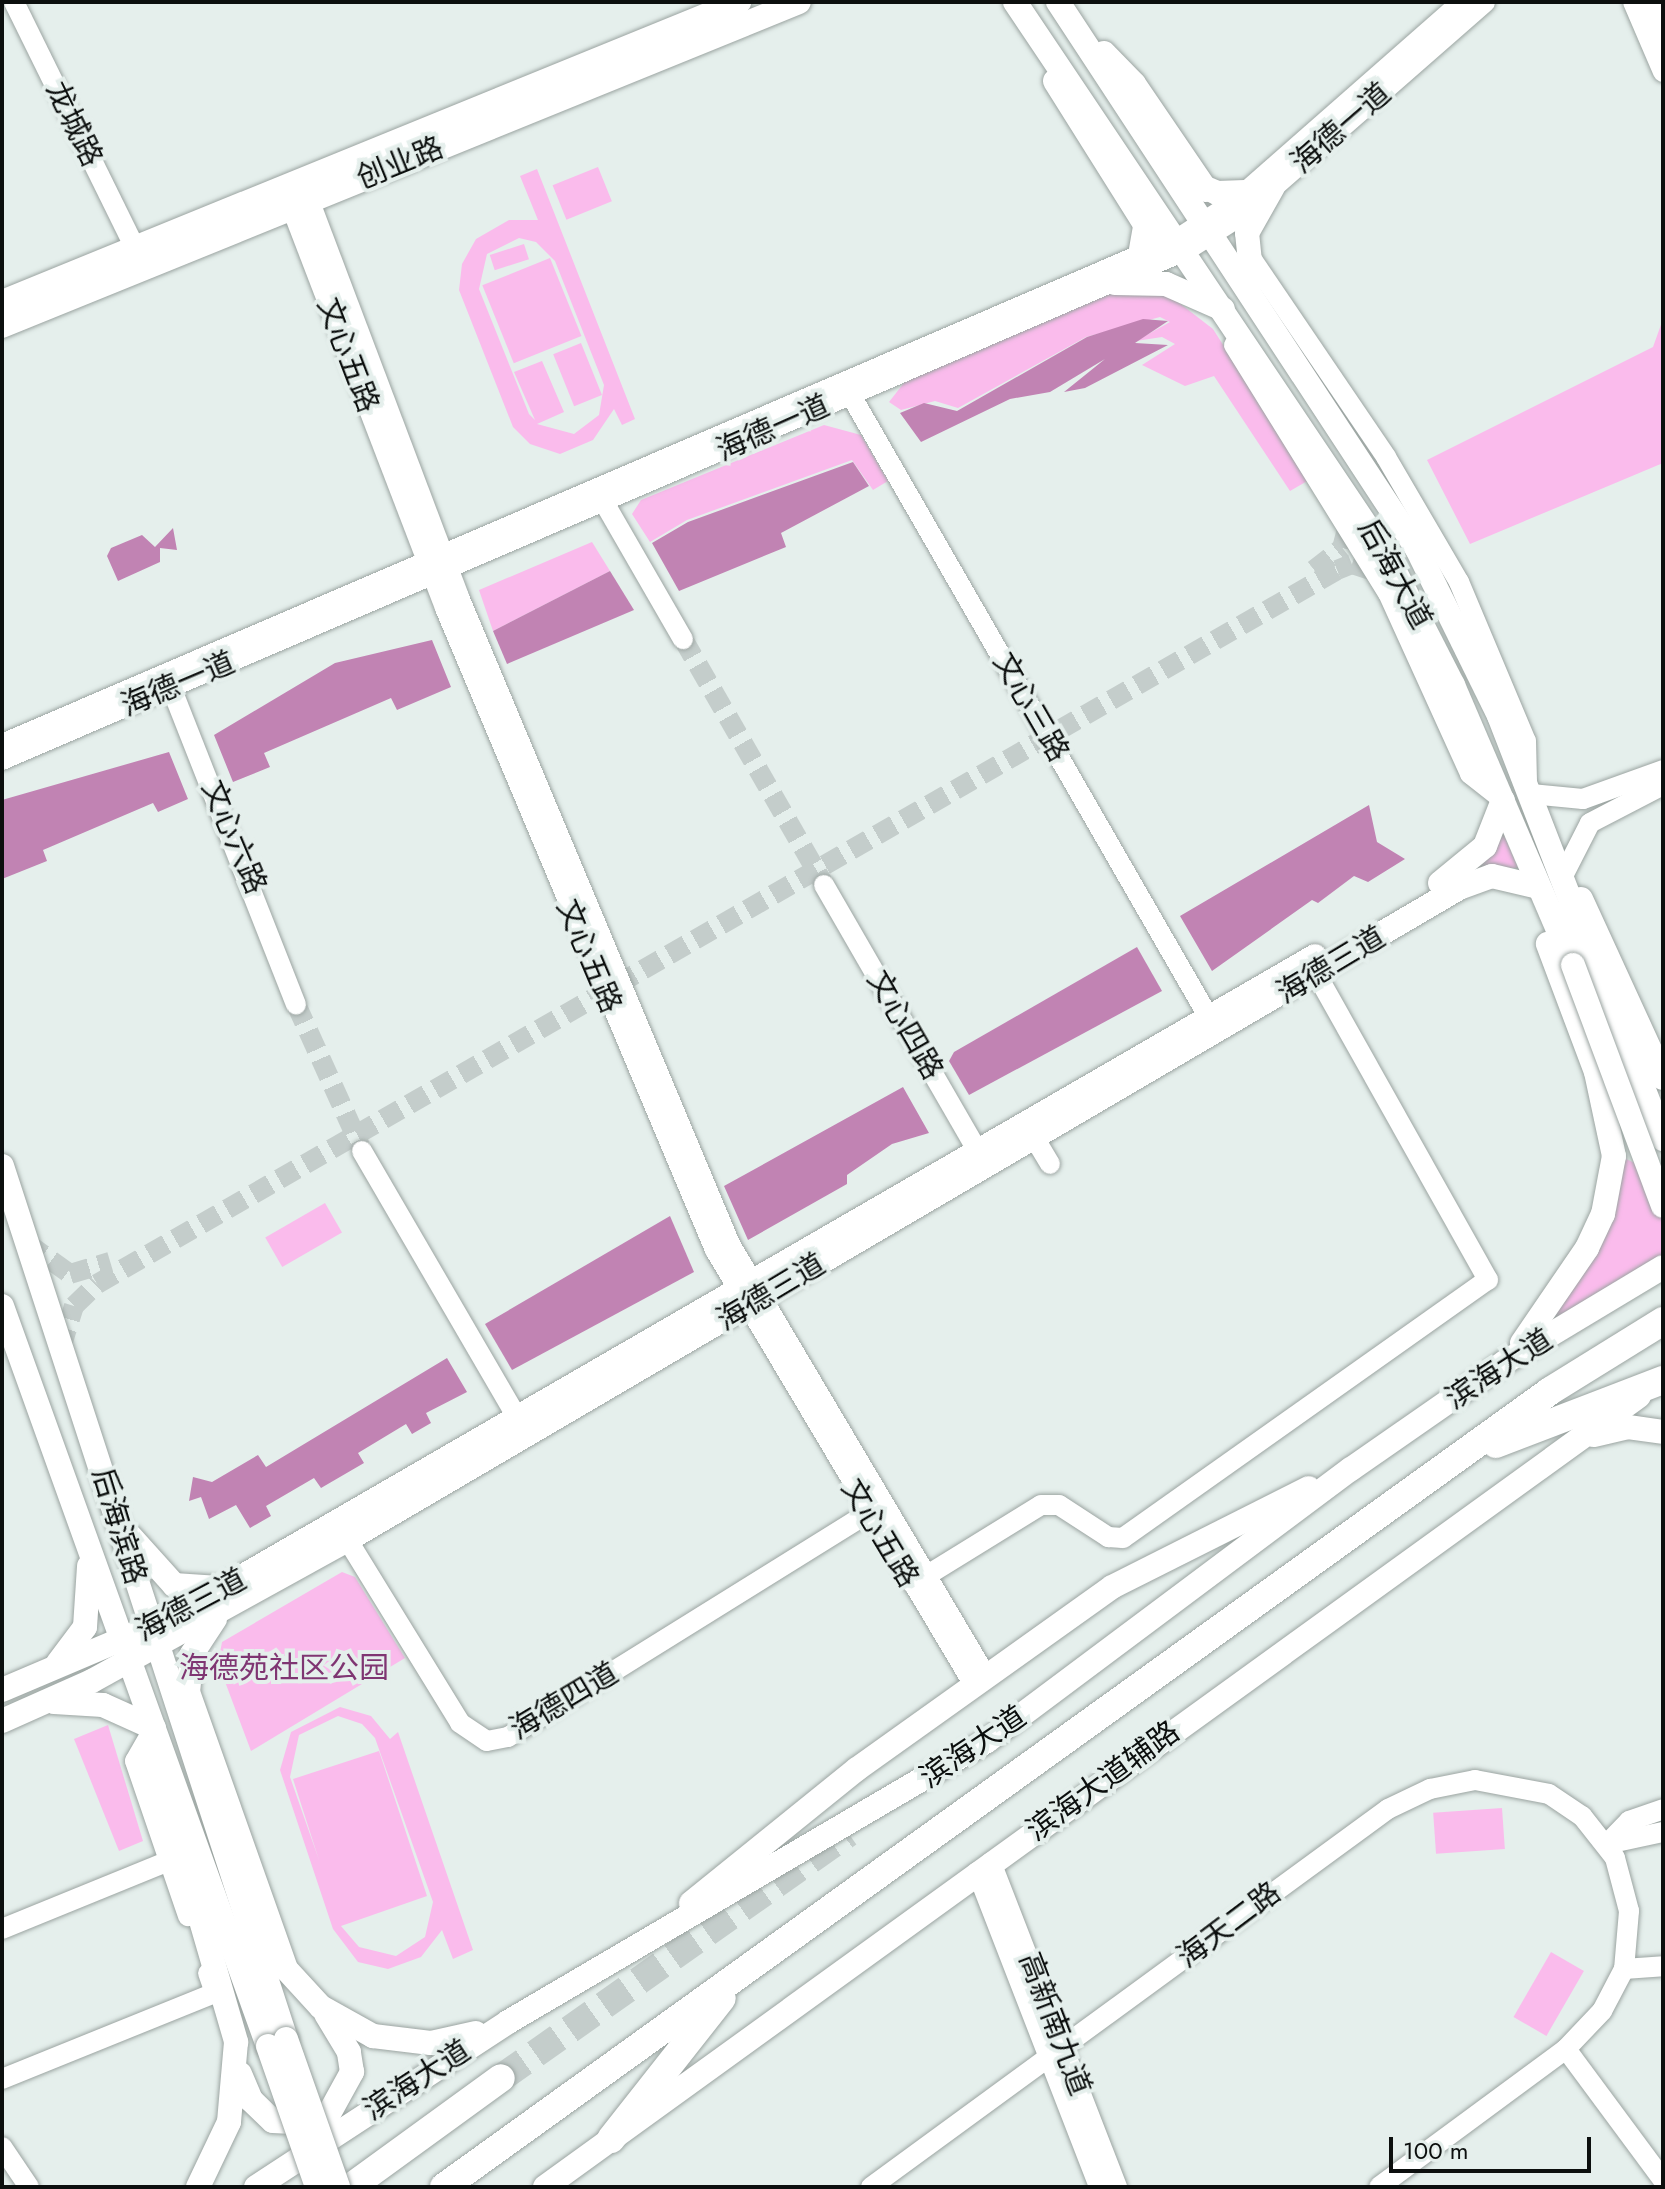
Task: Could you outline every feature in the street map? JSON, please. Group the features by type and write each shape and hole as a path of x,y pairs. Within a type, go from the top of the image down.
{"highway":[{"name":"滨海大道","path":"444,2187 1458,1459 1663,1321"},
{"path":"1458,1459 1663,1380"},
{"path":"611,2139 742,1973"},
{"name":"滨海大道","path":"351,2187 501,2078"}],"main road":[{"name":"创业路","path":"2,326 296,194 739,2"},
{"name":"创业路","path":"2,302 134,246 296,194 799,2"},
{"path":"1061,2 1075,27 1134,84 1206,190"},
{"name":"后海大道","path":"1015,5 1183,244 1388,558 1503,800 1538,887 1582,960 1663,1139"},
{"name":"后海大道","path":"1075,27 1269,315 1417,549 1529,788 1564,874 1582,960 1663,1206"},
{"path":"1037,34 1068,109 1148,229"},
{"path":"1154,146 1206,190 1245,192"},
{"path":"1136,176 1148,229 1140,255"},
{"path":"1269,315 1249,274 1246,245 1257,208 1273,187"},
{"path":"1115,283 1166,284 1226,310"},
{"name":"海德三道","path":"980,1157 1035,1139 1460,871 1485,846 1503,800"},
{"path":"1564,874 1596,921 1663,1078"},
{"name":"海德三道","path":"2,1721 39,1706 126,1651 154,1638 522,1427 980,1157 1219,1021 1316,974 1474,880 1510,878 1538,887"},
{"path":"1538,887 1550,951 1614,1129 1634,1157 1663,1158"},
{"path":"1505,1362 1566,1286 1592,1237 1611,1184 1614,1129"},
{"name":"后海滨路","path":"2,1166 120,1522 240,1935"},
{"name":"滨海大道","path":"256,2187 508,2022 987,1741 1351,1469 1505,1362 1663,1267"},
{"name":"后海滨路","path":"2,1307 154,1728 240,1935"},
{"name":"滨海大道辅路","path":"545,2187 984,1867 1663,1380"},
{"path":"1577,1439 1628,1427 1663,1432"},
{"path":"653,1937 845,1778 1155,1560 1351,1469"},
{"path":"39,1706 92,1702 154,1728 154,1772 217,1955 245,2091 266,2117 294,2125 330,2112 347,2094 352,2060 321,2007 279,1956 196,1724 188,1692 192,1654 228,1596 174,1585 120,1522"},
{"path":"47,1672 85,1627 89,1552"},
{"name":"海德三道","path":"2,1690 47,1672 126,1651"},
{"path":"169,1685 196,1724"},
{"path":"240,1935 277,2042 317,2187"},
{"path":"321,2007 357,2030 411,2042 448,2041 508,2022"},
{"path":"277,2042 338,2187"},
{"path":"198,2187 229,2122 237,2060"}],"street":[{"name":"龙城路","path":"14,2 134,246"},
{"name":"海德一道","path":"1209,228 1245,192 1462,2"},
{"name":"海德一道","path":"853,385 1115,283 1183,244 1273,187 1485,2"},
{"path":"1633,2 1663,72"},
{"path":"1649,2 1663,34"},
{"name":"文心五路","path":"296,194 437,565 747,1296 868,1513 918,1581"},
{"name":"海德一道","path":"2,744 168,680 600,495 1140,255 1183,244"},
{"path":"1246,245 1386,457 1459,582 1526,741 1529,788 1583,799 1663,770"},
{"name":"文心三路","path":"853,385 1219,1021"},
{"path":"600,495 683,639"},
{"name":"海德一道","path":"2,760 168,680"},
{"name":"文心六路","path":"168,680 296,1004"},
{"path":"1564,874 1590,823 1663,785"},
{"name":"文心四路","path":"824,885 980,1157"},
{"path":"918,1581 1050,1504 1108,1537 1123,1538 1488,1280 1316,974"},
{"path":"1035,1139 1050,1164"},
{"path":"362,1151 522,1427"},
{"name":"文心五路","path":"747,1296 980,1681"},
{"name":"海德四道","path":"342,1531 460,1723 478,1739 498,1741 868,1513"},
{"path":"2,2079 215,1993 135,1761 154,1728"},
{"name":"海天二路","path":"871,2187 1366,1823 1430,1789 1475,1780 1530,1786 1567,1803 1607,1844"},
{"path":"1607,1844 1629,1821 1663,1809"},
{"path":"1607,1844 1663,1832"},
{"path":"1379,2187 1566,2049 1602,2011 1624,1969 1629,1911 1607,1844"},
{"path":"2,1929 169,1861"},
{"name":"高新南九道","path":"984,1867 1057,2052 1117,2187"},
{"path":"1624,1969 1663,1966"},
{"path":"1566,2049 1663,2180"},
{"name":"高新南九道","path":"1057,2052 1099,2187"},
{"path":"2,2147 29,2187"}],"green space":[{"path":"598,167 612,201 566,220 553,185"},
{"path":"537,169 635,419 622,425 614,409 593,440 560,454 530,444 513,427 459,290 462,264 476,239 509,220 538,220 520,176","holes":["519,238 536,242 555,261 604,385 599,415 574,434 537,424 564,412 542,361 514,372 535,420 529,414 479,289 487,254"]},
{"path":"524,244 529,259 495,270 490,255"},
{"path":"550,258 581,336 514,363 482,285"},
{"path":"1156,285 1213,329 1309,480 1290,491 1214,376 1185,386 1142,365 1175,344 1162,337 1136,341 1170,322 1160,317 1086,337 958,408 935,401 901,410 889,402 907,379 1127,287"},
{"path":"1663,319 1663,463 1470,544 1427,460 1653,347"},
{"path":"581,343 602,395 574,406 553,354"},
{"path":"824,425 861,435 888,481 873,490 852,460 687,520 650,542 632,514 641,500"},
{"path":"592,542 610,571 493,631 479,590"},
{"path":"1500,826 1518,868 1478,868 1492,849"},
{"path":"1624,1158 1643,1167 1663,1165 1663,1259 1551,1320 1607,1234"},
{"path":"325,1203 342,1232 282,1267 265,1238"},
{"name":"海德苑社区公园","path":"342,1572 355,1577 405,1658 251,1751 218,1663 222,1642"},
{"path":"340,1707 371,1716 390,1739 398,1732 473,1950 453,1959 442,1930 421,1957 388,1969 358,1962 333,1929 280,1770 291,1732","holes":["338,1716 362,1724 375,1738 433,1902 425,1937 396,1956 359,1947 341,1926 427,1896 379,1751 293,1779 319,1860 290,1777 299,1735"]},
{"path":"108,1725 143,1841 119,1851 74,1739"},
{"path":"1502,1808 1505,1849 1436,1854 1433,1813"},
{"path":"1551,1952 1584,1971 1546,2036 1514,2017"}],"shaded area":[{"path":"1143,319 1168,321 1135,343 1168,345 1085,388 1064,392 1105,359 1050,392 1010,399 921,442 900,413 924,403 957,411 1087,337"},
{"path":"853,462 869,486 781,533 786,547 679,591 652,543 688,522"},
{"path":"173,528 177,550 160,548 160,562 118,581 107,556 111,548 142,535 155,547"},
{"path":"610,571 634,610 507,664 493,631"},
{"path":"432,640 451,687 397,710 391,698 264,753 270,767 233,782 214,735 335,663"},
{"path":"169,752 188,799 158,812 153,803 43,850 47,861 2,879 2,800"},
{"path":"1369,805 1377,842 1405,859 1368,882 1354,876 1318,903 1312,900 1212,971 1180,916"},
{"path":"1137,947 1162,991 969,1095 949,1061 954,1052"},
{"path":"903,1087 929,1133 892,1144 847,1175 847,1184 748,1240 724,1186"},
{"path":"670,1216 694,1272 512,1370 485,1324"},
{"path":"447,1358 467,1392 426,1413 431,1423 412,1434 406,1424 358,1453 364,1463 321,1488 314,1478 266,1506 271,1516 250,1528 236,1505 209,1519 201,1497 189,1501 193,1477 212,1482 258,1455 266,1467"}],"tunnel":[{"path":"1314,570 1342,548 1348,525"},
{"path":"61,1348 74,1306 97,1284 1337,570 1352,564 1376,572"},
{"path":"683,639 823,882"},
{"path":"296,1004 360,1146"},
{"path":"27,1243 70,1274 110,1262"},
{"path":"501,2078 848,1833"}]}
